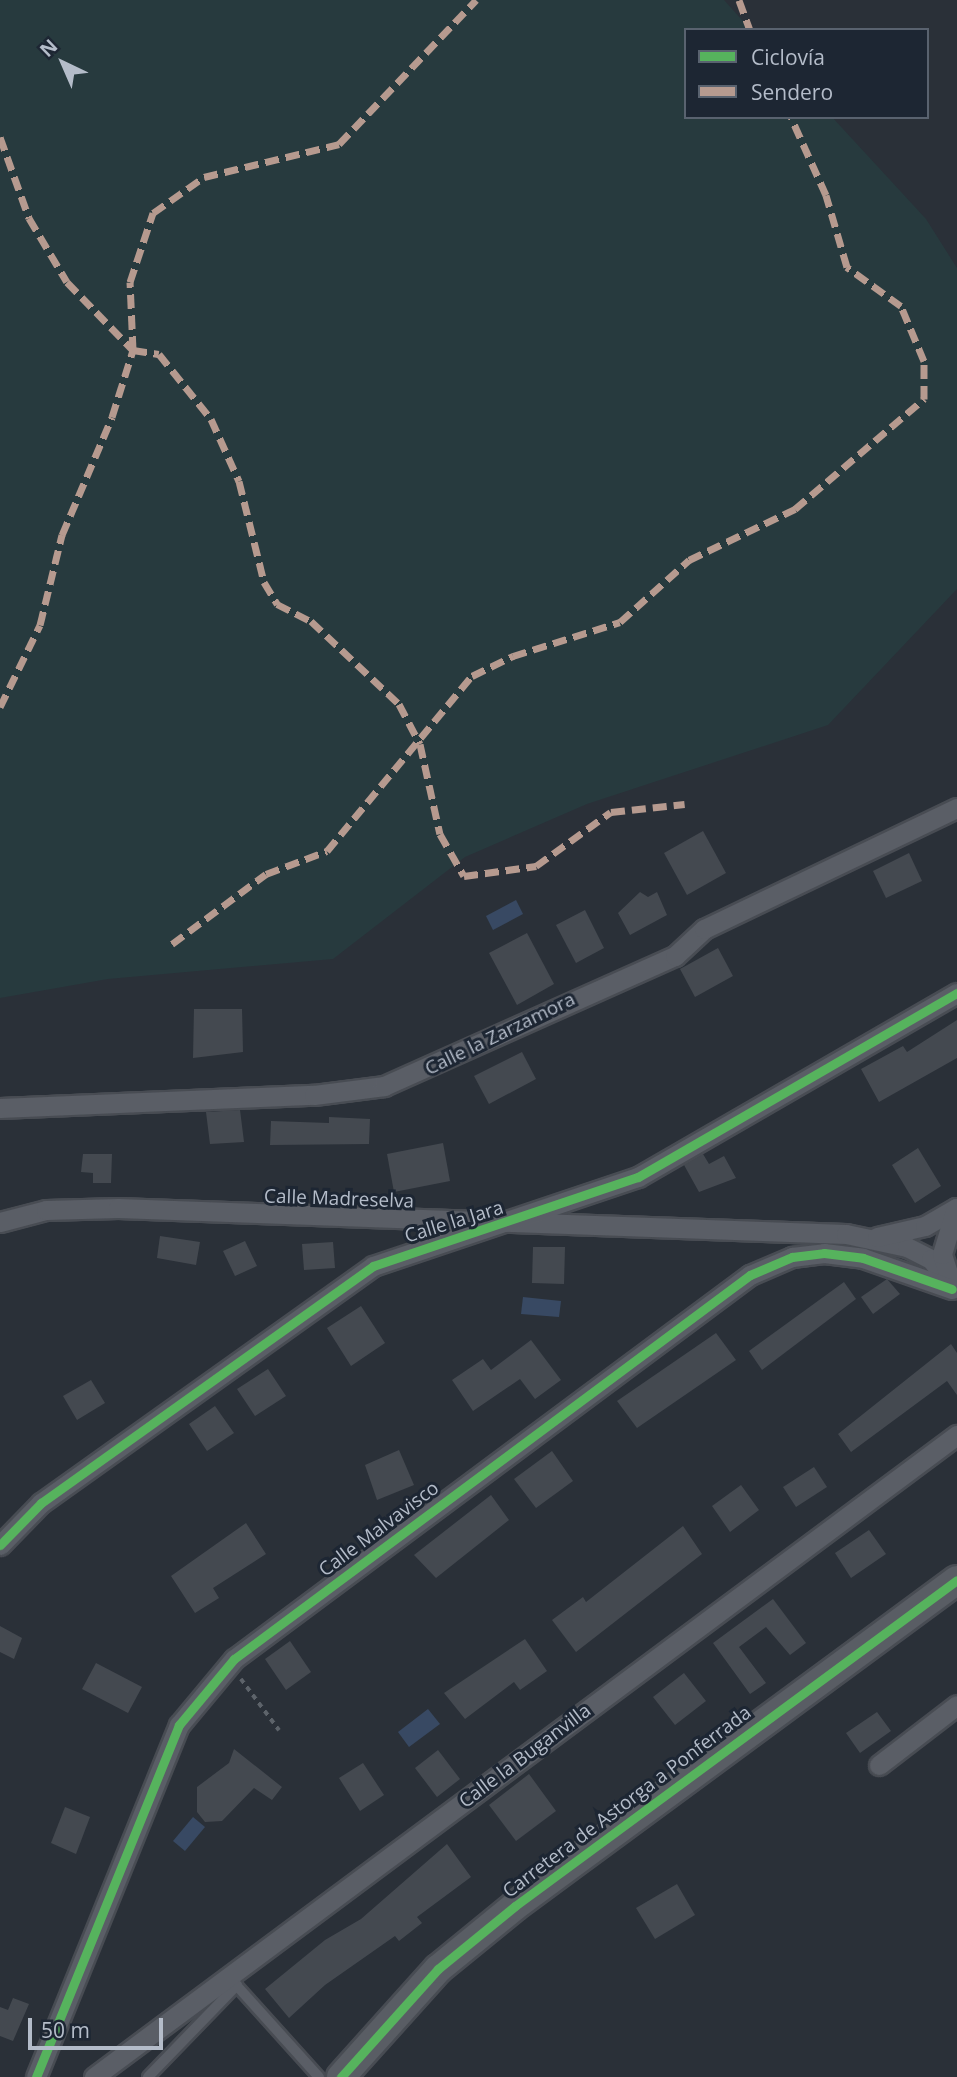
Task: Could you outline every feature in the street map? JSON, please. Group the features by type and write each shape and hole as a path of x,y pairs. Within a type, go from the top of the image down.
{"main road":[{"name":"Carretera de Astorga a Ponferrada","path":"341,2077 438,1969 495,1922 957,1580"}],"street":[{"name":"Calle la Zarzamora","path":"0,1108 384,1086 436,1068 629,971 675,956 704,929 957,808"},
{"name":"Calle la Jara","path":"0,1545 41,1503 373,1266 510,1223 638,1177 957,993"},
{"name":"Calle Madreselva","path":"0,1222 46,1210 118,1208 871,1238 925,1226 956,1207"},
{"path":"955,1293 942,1254 956,1207"},
{"name":"Calle Madreselva","path":"871,1238 931,1259 955,1293"},
{"name":"Calle Malvavisco","path":"36,2077 179,1725 229,1663 750,1275 792,1257 824,1253 888,1265 955,1293"},
{"name":"Calle la Buganvilla","path":"94,2077 233,1981 957,1435"},
{"path":"879,1765 957,1705"}],"lane":[{"path":"148,2077 233,1981 319,2077"}],"path":[{"path":"229,1663 279,1730"}],"green space":[{"path":"0,0 724,0 749,28 684,28 684,119 834,119 926,219 957,268 957,589 828,725 587,804 465,857 333,959 108,979 0,998"}],"water":[{"path":"516,900 523,914 493,930 486,916"},
{"path":"523,1297 561,1301 559,1317 521,1314"},
{"path":"428,1709 440,1724 409,1747 398,1732"},
{"path":"193,1817 205,1827 185,1851 173,1841"}],"building":[{"path":"703,831 726,873 687,895 664,853"},
{"path":"909,853 922,881 886,898 873,871"},
{"path":"640,892 648,897 657,892 667,915 630,935 618,913"},
{"path":"585,910 604,948 576,963 556,925"},
{"path":"527,933 554,984 517,1005 489,953"},
{"path":"718,948 733,976 695,997 680,969"},
{"path":"194,1009 242,1009 243,1052 193,1058"},
{"path":"957,1020 957,1058 879,1102 861,1069 903,1046 907,1052"},
{"path":"522,1052 536,1079 489,1104 474,1076"},
{"path":"240,1110 244,1142 210,1144 206,1112"},
{"path":"329,1117 370,1119 369,1144 270,1145 271,1121 329,1123"},
{"path":"443,1143 450,1181 394,1192 387,1154"},
{"path":"918,1148 941,1186 915,1203 892,1165"},
{"path":"83,1154 112,1154 111,1183 93,1183 93,1173 81,1172"},
{"path":"703,1154 709,1164 724,1156 736,1178 699,1192 684,1165"},
{"path":"160,1236 200,1242 196,1265 157,1258"},
{"path":"245,1241 257,1266 235,1276 223,1251"},
{"path":"333,1242 335,1268 304,1270 302,1244"},
{"path":"533,1247 565,1247 564,1284 532,1283"},
{"path":"887,1279 900,1294 873,1314 861,1297"},
{"path":"844,1282 856,1299 762,1370 749,1351"},
{"path":"361,1306 385,1343 351,1366 327,1328"},
{"path":"716,1333 736,1360 637,1428 617,1401"},
{"path":"531,1340 561,1380 535,1399 520,1379 473,1411 452,1380 483,1359 491,1370"},
{"path":"951,1344 957,1353 957,1395 947,1381 851,1452 838,1434"},
{"path":"268,1369 286,1396 255,1416 237,1389"},
{"path":"91,1380 105,1403 77,1420 63,1396"},
{"path":"215,1406 234,1433 207,1451 189,1424"},
{"path":"399,1450 414,1485 377,1500 365,1465"},
{"path":"552,1451 573,1481 536,1508 514,1479"},
{"path":"814,1467 827,1487 796,1507 783,1487"},
{"path":"741,1485 759,1510 730,1532 712,1506"},
{"path":"491,1495 509,1520 436,1578 414,1555"},
{"path":"246,1523 266,1554 213,1588 219,1598 195,1613 171,1576"},
{"path":"683,1526 702,1554 576,1652 552,1620 583,1597 586,1602"},
{"path":"869,1530 886,1554 851,1578 835,1553"},
{"path":"773,1599 806,1643 790,1655 766,1627 739,1647 766,1683 750,1694 713,1643"},
{"path":"0,1626 22,1638 14,1659 0,1652"},
{"path":"525,1639 547,1671 520,1690 514,1682 465,1719 444,1693"},
{"path":"290,1641 311,1672 286,1690 265,1659"},
{"path":"96,1663 142,1687 128,1713 82,1689"},
{"path":"684,1673 706,1701 675,1725 653,1697"},
{"path":"877,1712 891,1731 860,1753 846,1733"},
{"path":"234,1749 282,1787 272,1800 254,1788 222,1821 205,1822 197,1812 197,1787 229,1763"},
{"path":"438,1750 460,1779 437,1797 415,1768"},
{"path":"363,1763 384,1795 360,1811 339,1778"},
{"path":"529,1774 556,1811 516,1841 489,1805"},
{"path":"65,1807 90,1817 76,1854 51,1843"},
{"path":"447,1844 471,1877 417,1917 422,1923 399,1941 395,1936 325,1985 289,2018 265,1989 325,1940 361,1919"},
{"path":"677,1884 695,1915 655,1939 636,1908"},
{"path":"13,1998 29,2004 13,2041 0,2036 0,2007 8,2010"}],"marked path":[{"path":"0,707 40,625 62,535 112,417 133,350 130,282 153,213 204,177 339,144 476,0"},
{"path":"739,0 749,28"},
{"path":"172,944 266,874 327,851 472,676 513,656 620,622 689,560 795,509 924,399 924,361 901,306 847,267 826,195 792,119"},
{"path":"0,137 29,218 67,282 133,350 159,354 211,419 239,481 264,582 277,604 311,621 399,704 420,744 440,834 464,876 536,866 611,812 685,804"}],"cycle path":[{"path":"0,1545 41,1503 373,1266 638,1177 957,993"},
{"path":"36,2077 179,1725 234,1659 750,1275 792,1257 824,1253 863,1258 952,1289"},
{"path":"341,2077 438,1969 515,1906 957,1580"}]}
